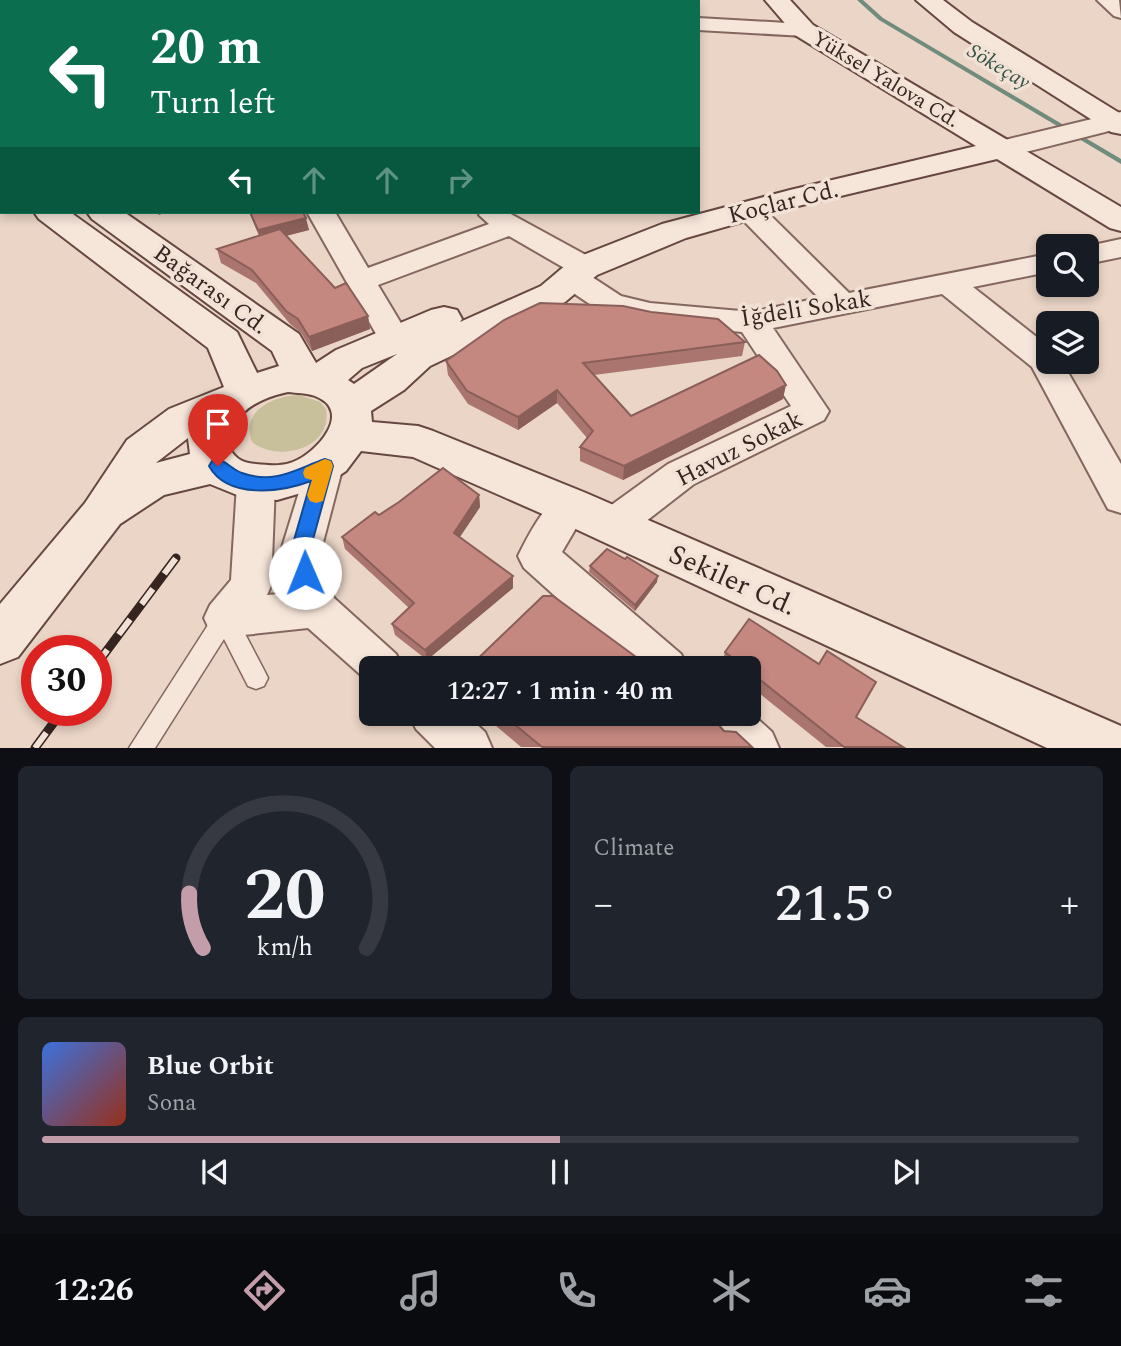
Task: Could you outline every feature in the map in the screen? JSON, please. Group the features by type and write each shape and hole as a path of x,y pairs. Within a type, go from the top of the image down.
{"main road":[{"name":"Yüksel Yalova Cd.","path":"777,0 804,30 1013,148 1121,221"},
{"path":"928,0 963,27 1114,124"},
{"name":"Koçlar Cd.","path":"330,413 349,359 536,280 578,272 674,231 749,210 1114,124"},
{"path":"53,214 224,341 239,395"},
{"name":"Bağarası Cd.","path":"106,214 286,343 330,413"},
{"name":"Koçlar Cd.","path":"330,413 390,380 417,357 553,294 578,272"},
{"path":"0,641 101,516 142,451 183,420 270,381 330,413 304,477 280,483 256,484 234,478 218,466 209,450 209,433 218,415 239,395"},
{"name":"Sekiler Cd.","path":"330,413 418,442 570,506 1108,747"},
{"path":"101,516 149,483 173,474 218,466"}],"street":[{"path":"1107,0 1121,12"},
{"path":"700,24 804,30"},
{"path":"749,210 842,304"},
{"path":"322,214 395,340"},
{"path":"360,281 498,219"},
{"name":"İğdeli Sokak","path":"498,219 578,272 611,304 650,313 752,322 1036,266"},
{"path":"1099,253 1121,248"},
{"path":"949,284 1044,360 1121,498"},
{"name":"Havuz Sokak","path":"613,525 681,474 812,411 752,322"},
{"path":"330,413 300,554 316,609 368,656"},
{"path":"225,618 251,586 256,484"},
{"path":"570,506 538,556 652,656"},
{"path":"225,618 316,609"},
{"path":"445,726 469,747"},
{"path":"732,726 756,747"}],"lane":[{"path":"141,747 225,618 256,678"}],"shaded area":[{"path":"299,395 320,402 326,409 326,423 313,443 289,451 276,451 252,442 251,422 261,407 279,398"}],"building":[{"path":"251,214 304,214 306,218 258,230"},
{"path":"280,229 335,288 346,283 368,316 309,337 298,319 286,311 252,270 217,249"},
{"path":"540,303 623,306 651,312 718,319 745,342 583,363 631,416 759,355 777,371 786,385 624,466 580,447 593,431 557,390 518,417 467,391 446,361 504,320"},
{"path":"443,468 479,495 454,533 513,576 425,650 392,624 414,603 342,537 375,512 379,515 399,502"},
{"path":"607,549 625,559 627,557 658,576 635,605 590,566"},
{"path":"543,596 553,596 635,656 480,656"},
{"path":"749,619 819,664 827,651 876,682 856,717 903,747 844,747 761,681 761,656 730,656 725,652"},
{"path":"517,726 720,726 724,731 736,732 752,747 542,747"}],"waterway":[{"name":"Sökeçay","path":"860,0 881,19 1121,162"}],"railway":[{"path":"112,644 176,558"},
{"path":"35,748 51,726"}],"slow traffic":[{"path":"312,473 325,466 316,495"}],"route":[{"path":"218,466 234,478 256,484 280,483 304,477 325,466 300,554 305,573"}]}
